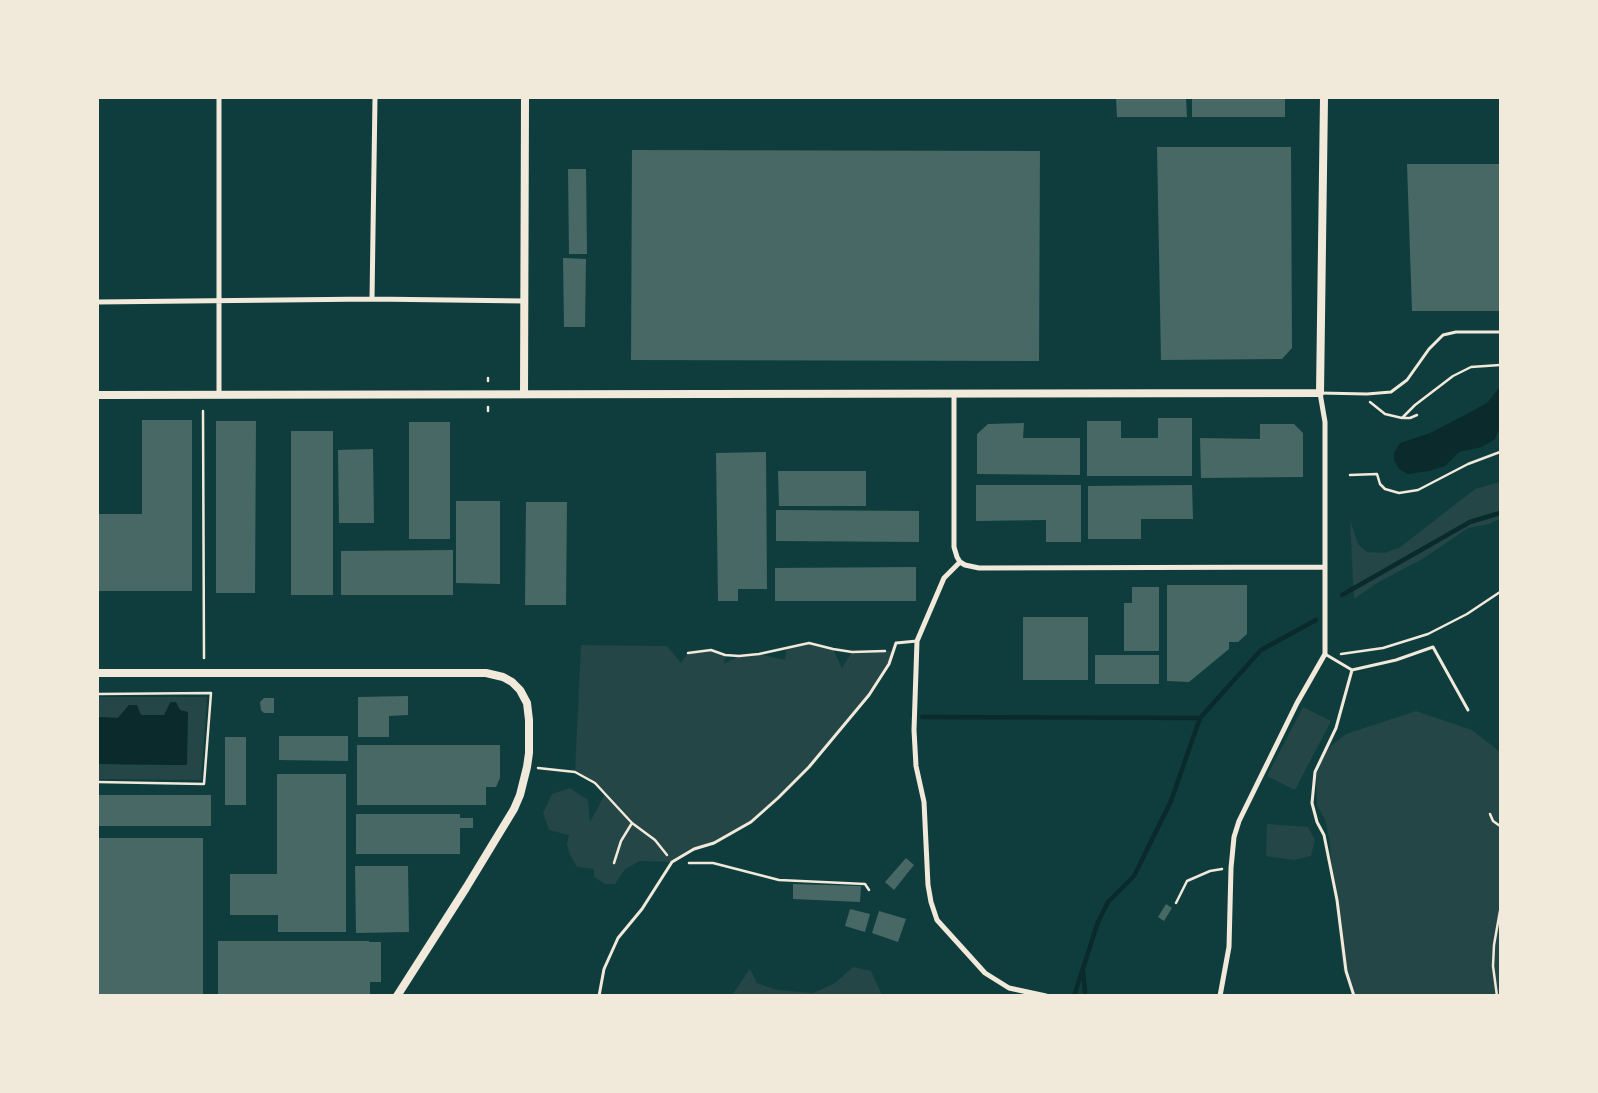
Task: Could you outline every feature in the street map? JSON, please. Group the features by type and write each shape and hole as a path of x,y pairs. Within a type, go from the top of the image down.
{"street":[{"path":"219,98 219,395"},
{"path":"372,299 375,98"},
{"path":"524,394 525,98"},
{"path":"1220,996 1229,948 1231,868 1234,837 1238,821 1297,703 1325,654 1325,422 1320,393 1324,98"},
{"path":"98,302 372,299 525,301"},
{"path":"98,395 1320,393"},
{"path":"954,394 954,547 960,562 965,565 978,568 1325,568"},
{"path":"960,562 944,578 917,641 914,730 916,766 924,802 928,885 937,920 985,973 1009,988 1046,996"},
{"path":"98,673 486,673 503,677 520,690 527,703 529,720 528,767 520,795 514,809 397,996"}],"lane":[{"path":"1320,393 1367,394 1391,392 1406,380 1429,349 1443,335 1456,332 1500,332"},
{"path":"599,996 604,969 618,938 642,909 672,862 694,848 714,843 751,822 778,798 809,767 869,695 889,664 896,643 917,641"},
{"path":"1325,654 1352,670 1396,660 1433,647 1468,710"},
{"path":"1352,670 1336,728 1315,772 1312,803 1317,822 1324,835 1337,900 1346,972 1354,996"}],"path":[{"path":"1402,418 1453,376 1471,367 1500,365"},
{"path":"1371,404 1385,414 1402,418 1410,418 1417,415"},
{"path":"203,411 204,658"},
{"path":"1350,475 1377,474 1380,484 1385,489 1399,493 1418,490 1468,464 1500,452"},
{"path":"1325,654 1345,654 1383,648 1428,634 1467,614 1500,592"},
{"path":"688,652 711,650 725,655 739,656 759,654 809,643 852,652 894,651"},
{"path":"98,694 210,693 204,784 98,782"},
{"path":"528,767 575,772 595,783 632,823 655,840 672,862 713,863 779,880 865,884 869,890"},
{"path":"1490,814 1493,821 1500,826"},
{"path":"614,863 621,841 632,823"},
{"path":"1176,903 1187,881 1210,871 1231,868"},
{"path":"1497,996 1494,945 1500,911"}],"shaded area":[{"path":"1500,387 1500,427 1495,439 1482,447 1459,452 1445,466 1429,471 1408,474 1399,469 1394,460 1394,453 1400,443 1430,433 1487,403"},
{"path":"1500,482 1500,519 1489,524 1468,528 1424,558 1377,583 1354,599 1350,520 1358,544 1367,552 1384,553 1399,548 1475,489"},
{"path":"809,643 833,649 842,668 852,652 893,651 889,664 869,695 809,767 751,822 714,843 694,849 672,862 640,861 625,869 615,884 605,884 594,877 594,869 577,867 570,855 567,844 569,835 549,830 543,813 552,794 570,788 588,800 590,822 605,794 595,783 575,772 581,645 667,646 681,663 688,653 711,650 725,655 724,664 739,656 759,654 785,660 787,647"},
{"path":"98,697 207,697 201,780 98,779 98,764 187,765 180,710 170,702 164,715 141,715 129,705 118,718 98,717"},
{"path":"171,702 176,702 180,710 188,712 187,765 98,764 98,717 118,718 129,705 137,705 141,715 164,715"},
{"path":"1303,707 1331,721 1295,790 1267,776"},
{"path":"1416,711 1472,730 1500,752 1500,995 1354,995 1343,970 1329,838 1325,820 1317,805 1316,776 1326,750 1346,734"},
{"path":"1267,824 1308,827 1315,840 1311,856 1294,860 1266,856"},
{"path":"853,967 871,971 882,995 732,995 750,969 757,983 777,990 813,993 835,983"}],"building":[{"path":"1116,98 1186,98 1187,117 1117,117"},
{"path":"1192,98 1285,98 1285,117 1192,117"},
{"path":"1157,147 1291,147 1292,348 1282,359 1161,360"},
{"path":"632,150 1040,151 1039,361 631,360"},
{"path":"1407,164 1500,164 1500,311 1412,311"},
{"path":"568,169 586,169 587,254 569,254"},
{"path":"563,258 586,259 585,327 564,327"},
{"path":"1158,418 1192,418 1192,476 1087,476 1087,421 1121,421 1121,438 1158,438"},
{"path":"142,420 192,420 192,591 98,591 98,514 142,514"},
{"path":"216,421 256,421 255,593 216,593"},
{"path":"409,422 450,422 450,539 409,539"},
{"path":"1024,423 1023,438 1080,438 1080,475 977,474 977,434 988,424"},
{"path":"1260,424 1294,424 1303,433 1303,477 1201,478 1200,438 1260,439"},
{"path":"291,431 333,431 333,595 291,595"},
{"path":"373,449 374,523 339,523 338,450"},
{"path":"766,452 767,589 738,589 738,601 718,601 716,453"},
{"path":"778,471 866,471 866,506 779,506"},
{"path":"976,485 1081,485 1081,542 1046,542 1046,520 976,521"},
{"path":"1192,485 1193,519 1141,519 1141,539 1088,539 1088,486"},
{"path":"456,501 500,501 500,584 456,583"},
{"path":"526,502 567,502 566,605 525,605"},
{"path":"776,510 919,511 919,542 776,541"},
{"path":"453,550 453,595 341,595 341,551"},
{"path":"916,567 916,601 775,601 775,568"},
{"path":"1167,585 1247,585 1247,634 1238,642 1229,642 1229,649 1189,682 1167,681"},
{"path":"1132,587 1159,587 1159,651 1124,651 1124,603 1132,603"},
{"path":"1023,617 1088,617 1088,680 1023,680"},
{"path":"1095,655 1159,655 1159,684 1095,684"},
{"path":"408,696 408,715 389,716 389,737 358,737 358,697"},
{"path":"264,698 274,698 274,713 264,713 261,710 260,702"},
{"path":"279,736 348,736 348,761 279,760"},
{"path":"225,737 246,737 246,805 225,805"},
{"path":"357,745 500,745 500,778 496,787 486,787 486,805 357,805"},
{"path":"277,774 346,774 346,932 278,932 278,915 230,915 230,874 277,874"},
{"path":"98,795 211,795 211,826 98,826"},
{"path":"356,814 460,814 460,818 473,818 473,828 460,828 460,854 356,854"},
{"path":"98,838 203,838 203,996 98,996"},
{"path":"906,858 914,865 894,890 885,882"},
{"path":"355,866 408,866 409,932 356,933"},
{"path":"793,884 861,886 860,902 793,899"},
{"path":"1166,904 1172,908 1164,921 1158,917"},
{"path":"850,909 870,914 865,932 845,926"},
{"path":"879,911 906,919 898,942 872,933"},
{"path":"218,941 381,942 381,982 370,982 370,996 218,996"}],"waterway":[{"path":"1342,595 1470,522 1500,513"},
{"path":"1075,993 1098,922 1108,902 1134,876 1171,801 1200,718 1261,650 1316,620"},
{"path":"922,717 1200,718"},
{"path":"1083,971 1085,992"}]}
